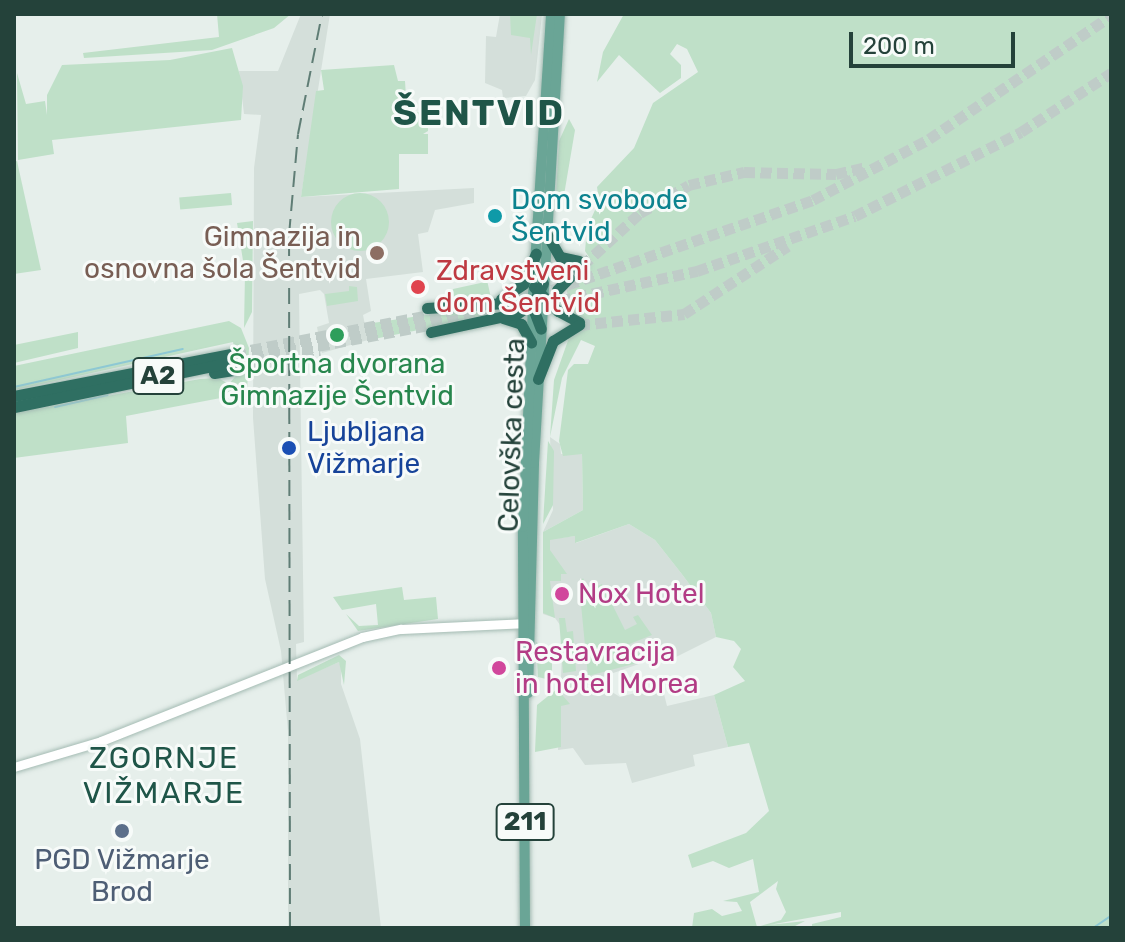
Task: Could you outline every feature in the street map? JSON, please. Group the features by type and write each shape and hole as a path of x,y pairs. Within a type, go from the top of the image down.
{"highway":[{"path":"431,332 496,318 557,290 578,263 560,257 546,233"},
{"path":"494,301 523,284 536,254"},
{"path":"536,328 538,300"},
{"path":"427,308 538,300 575,322 561,332 550,346 538,379"},
{"path":"496,318 521,324 531,342"},
{"name":"A2","path":"14,396 88,380 236,357 14,407"}],"main road":[{"path":"538,300 536,254 551,14"},
{"path":"538,300 546,233 560,14"},
{"name":"Celovška cesta","path":"527,623 531,342 536,328"},
{"name":"Celovška cesta","path":"525,928 524,715 538,379 536,328"},
{"path":"14,767 101,741 349,641 401,629 527,623"}],"shaded area":[{"path":"301,14 330,14 301,197 474,188 474,203 435,210 428,232 418,234 423,272 366,279 371,311 363,315 368,340 322,353 317,327 329,323 324,294 320,290 299,294 304,642 296,644 297,680 339,662 341,666 341,684 360,739 381,928 288,928 288,732 281,651 265,579 253,418 254,168 261,115 244,114 239,71 278,71"},
{"path":"500,14 542,14 535,80 526,96 503,98 502,90 485,83 486,36 496,37"},
{"path":"550,437 560,444 561,454 582,454 583,510 543,532 553,510"},
{"path":"629,524 655,540 681,573 711,613 716,637 674,658 670,653 602,677 604,687 620,697 662,686 667,706 714,695 728,747 693,755 695,766 632,783 626,763 585,765 573,748 558,750 563,629 555,618 543,614 543,540 575,536 576,543"}],"green space":[{"path":"217,14 291,14 274,28 212,50 84,58 83,53 219,37"},
{"path":"510,14 537,14 531,55 530,38 511,35"},
{"path":"624,14 1111,14 1111,928 812,928 812,924 841,917 841,912 769,925 805,921 791,928 692,928 694,913 712,909 722,916 742,911 737,902 723,901 759,892 753,859 729,868 713,861 692,868 688,855 746,833 769,811 749,743 728,747 714,695 745,681 733,667 741,649 734,641 716,637 711,613 681,573 655,540 629,524 575,543 575,536 550,540 550,550 567,574 561,574 561,581 550,581 555,618 543,613 543,532 583,510 582,454 563,456 559,441 568,370 574,364 588,364 595,346 581,340 562,378 550,437 554,380 571,332 587,330 584,319 573,316 566,288 591,260 585,251 587,228 599,201 597,187 634,148 653,103 698,72 687,49 677,44 670,54 681,65 681,78 660,93 619,55 597,82 603,52","holes":["778,881 776,889 786,912 781,920 757,927 750,902"]},
{"path":"232,48 243,86 241,120 52,140 54,154 18,160 17,73 26,104 45,101 47,115 47,95 62,65 170,60"},
{"path":"394,65 398,81 405,81 407,112 428,112 428,131 423,134 428,134 428,154 399,154 399,189 301,197 316,91 324,90 321,70"},
{"path":"569,119 575,130 564,195 556,194 559,141"},
{"path":"17,161 41,270 14,274 14,162"},
{"path":"231,193 232,205 180,209 179,198"},
{"path":"360,193 381,201 389,222 381,243 360,251 339,243 331,222 339,201"},
{"path":"253,221 252,312 244,328 245,273 237,223"},
{"path":"485,271 491,298 454,301 453,289 485,282"},
{"path":"349,286 357,287 358,301 327,306 325,294 349,291"},
{"path":"492,305 493,315 369,340 366,324"},
{"path":"229,321 241,328 249,348 247,393 126,416 128,443 14,458 14,413 200,379 218,378 229,384 239,372 233,342 14,390 14,366"},
{"path":"78,332 78,348 14,363 14,345"},
{"path":"548,441 554,451 553,505 543,524"},
{"path":"583,578 589,590 602,584 625,630 637,624 633,617 638,615 652,635 617,649 619,657 654,651 656,658 588,676 579,584"},
{"path":"402,587 404,600 436,597 438,619 358,631 346,614 359,626 378,625 376,604 342,610 333,597"},
{"path":"559,618 565,618 567,632 573,631 576,671 563,673"},
{"path":"536,642 552,653 552,675 546,679 538,677"},
{"path":"339,655 346,661 344,685 339,662 297,681 298,675"},
{"path":"557,689 570,704 561,706 561,747 535,752 537,705"}],"waterway":[{"path":"14,387 183,349"},
{"path":"55,407 108,395"},
{"path":"1093,928 1111,916"}],"tunnel":[{"path":"505,300 552,290 813,200 929,139 1111,16"},
{"path":"544,304 697,271 855,216 1021,132 1111,73"},
{"path":"582,266 640,213 689,185 744,172 836,174 867,167"},
{"path":"579,325 684,314 788,246"},
{"path":"235,353 449,311"},
{"path":"237,361 500,312"},
{"path":"238,369 320,353"}],"railway":[{"path":"290,928 289,235 298,134 322,14"}],"place":[{"name":"Dom svobode Šentvid","path":"495,216"},
{"name":"Gimnazija in osnovna šola Šentvid","path":"377,253"},
{"name":"Zdravstveni dom Šentvid","path":"418,287"},
{"name":"Športna dvorana Gimnazije Šentvid","path":"337,335"},
{"name":"Ljubljana Vižmarje","path":"289,448"},
{"name":"Nox Hotel","path":"562,594"},
{"name":"Restavracija in hotel Morea","path":"499,668"},
{"name":"PGD Vižmarje Brod","path":"122,831"}],"district":[{"name":"ŠENTVID","path":"479,113"},
{"name":"ZGORNJE VIŽMARJE","path":"164,775"}]}
